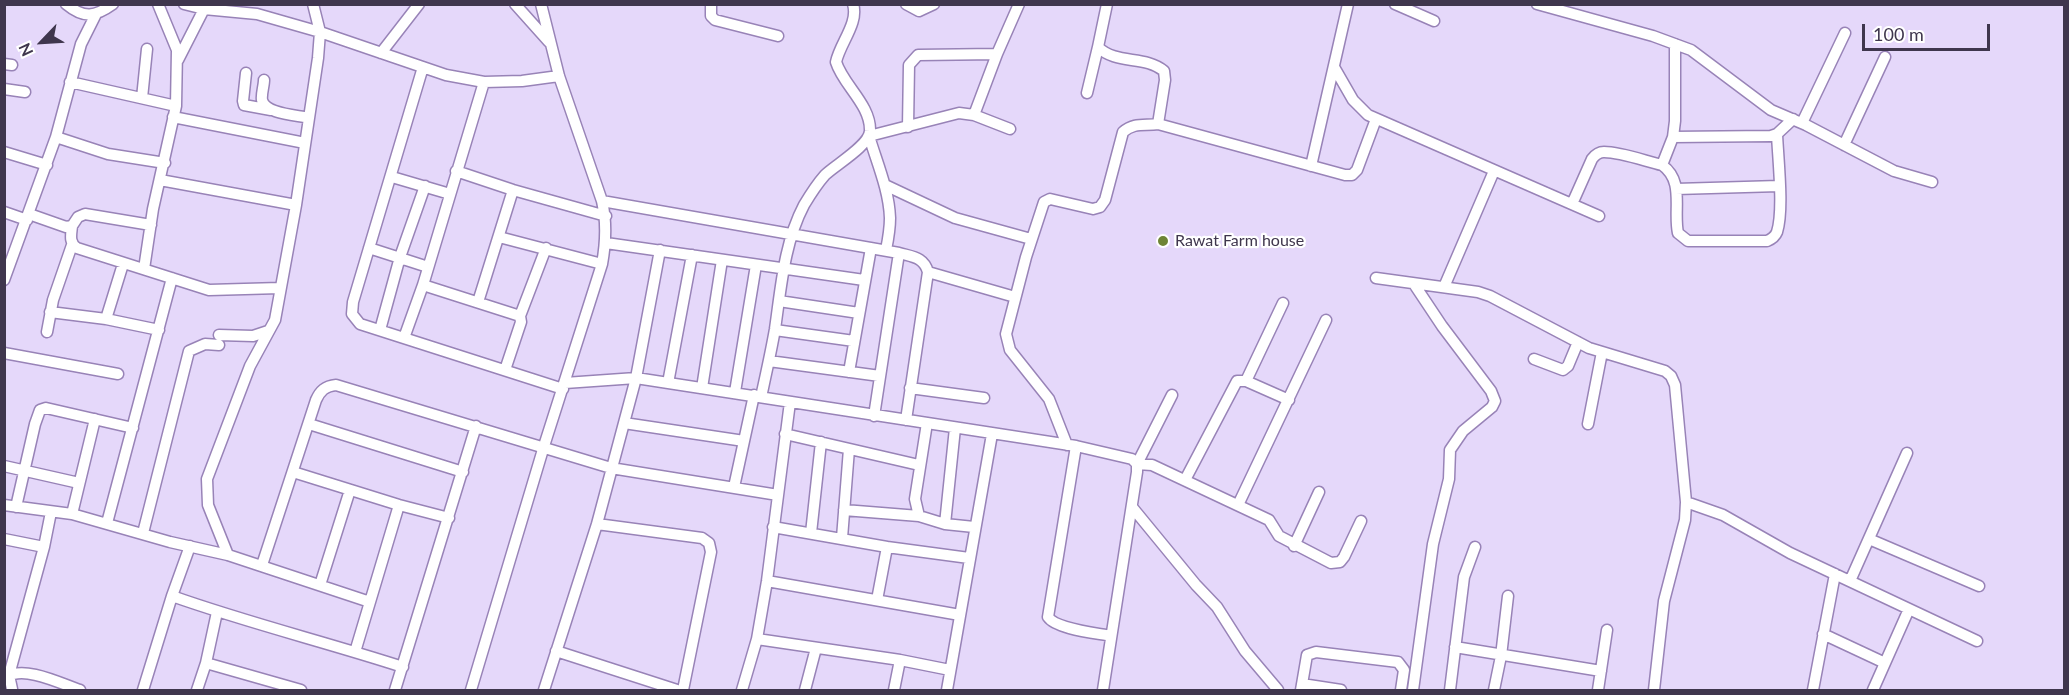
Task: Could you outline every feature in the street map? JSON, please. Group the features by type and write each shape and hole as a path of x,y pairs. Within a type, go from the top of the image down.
{"street":[{"path":"66,4 77,13 96,14"},
{"path":"4,280 47,165 81,44 96,14 113,4"},
{"path":"144,269 159,180 165,164 174,111 178,60 177,50 158,4"},
{"path":"184,4 204,9 257,9 446,75 484,82 522,81 559,76"},
{"path":"228,555 208,505 207,479 250,366 275,320 296,205 320,32 313,4"},
{"path":"381,53 419,4"},
{"path":"515,4 549,42"},
{"path":"471,690 544,446 602,264 606,243 606,216 602,201 559,76 541,4"},
{"path":"711,4 711,16 715,20 778,36"},
{"path":"853,4 854,20 836,62 865,111 871,129 869,136 885,185 890,219 886,250"},
{"path":"906,4 919,11 934,4"},
{"path":"974,115 1019,4"},
{"path":"1087,93 1107,4"},
{"path":"1395,4 1434,21"},
{"path":"1537,4 1675,44 1697,54 1771,110 1798,121 1902,175 1932,182"},
{"path":"1311,166 1347,5"},
{"path":"178,60 204,9"},
{"path":"1673,137 1777,134 1798,121 1845,33"},
{"path":"1662,165 1673,137 1675,121 1675,44"},
{"path":"1098,47 1104,53 1116,58 1153,64 1164,71 1166,81 1158,124"},
{"path":"142,98 147,49"},
{"path":"908,127 909,65 918,55 997,54"},
{"path":"1844,145 1885,57"},
{"path":"423,67 351,308 352,314 360,324 564,386 636,378 735,392 1124,456 1137,464 1152,465 1269,520 1279,536 1294,546 1331,563 1340,562 1360,521"},
{"path":"1334,67 1353,100 1368,115 1599,216"},
{"path":"246,73 244,105 309,118"},
{"path":"264,80 262,100 265,106 272,110"},
{"path":"70,82 142,98 174,111 304,143"},
{"path":"404,338 423,285 484,82"},
{"path":"4,89 26,92"},
{"path":"734,487 744,441 769,361 784,268 792,235 803,208 819,182 869,136 959,113 974,115 1010,129"},
{"path":"1111,636 1059,625 1048,617 1072,446 1049,399 1007,344 1007,325 1044,202 1050,198 1093,209 1100,207 1105,200 1123,132 1129,126 1137,124 1158,124 1352,175 1357,170 1376,119"},
{"path":"1572,204 1592,159 1596,154 1602,152 1611,153 1662,165 1672,174 1676,189 1678,233 1688,241 1767,241 1777,233 1780,213 1777,134"},
{"path":"56,137 108,153 165,164"},
{"path":"4,152 47,165"},
{"path":"456,171 513,190 606,216"},
{"path":"1444,287 1494,171"},
{"path":"392,177 450,194"},
{"path":"159,180 296,205"},
{"path":"885,185 956,219 1031,239"},
{"path":"380,330 400,257 424,186"},
{"path":"1676,189 1779,186"},
{"path":"478,302 513,190"},
{"path":"602,201 886,250 921,259 926,264 928,272 906,420"},
{"path":"4,212 66,227 72,226"},
{"path":"46,332 50,312 72,245 72,226 78,217 85,214 151,225"},
{"path":"499,237 602,264"},
{"path":"606,243 864,280"},
{"path":"72,245 123,264 209,290 280,288"},
{"path":"369,248 428,267"},
{"path":"849,372 864,280 872,248"},
{"path":"505,369 521,322 520,316 546,249"},
{"path":"544,690 597,524 636,378 660,250"},
{"path":"874,416 899,253"},
{"path":"668,383 692,255"},
{"path":"702,388 722,260"},
{"path":"106,319 123,264"},
{"path":"735,392 756,265"},
{"path":"928,272 1015,297"},
{"path":"107,523 172,278"},
{"path":"1376,278 1479,292 1498,299 1578,342 1602,352 1665,371 1671,376 1675,384 1686,502 1685,520 1664,601 1654,690"},
{"path":"1413,690 1433,544 1449,479 1450,450 1463,431 1492,407 1495,401 1491,391 1442,326 1414,284"},
{"path":"423,285 520,316"},
{"path":"778,301 859,313"},
{"path":"1246,381 1283,303"},
{"path":"50,312 106,319 159,330"},
{"path":"1238,505 1326,320"},
{"path":"775,330 854,341"},
{"path":"143,533 189,351 219,340 253,336 268,331"},
{"path":"1534,359 1563,370 1568,366 1578,342"},
{"path":"1588,424 1602,352"},
{"path":"4,353 118,374"},
{"path":"769,361 880,376"},
{"path":"1185,480 1238,381 1246,381 1288,399"},
{"path":"262,565 320,393 325,388 336,384 611,468 778,495"},
{"path":"910,388 984,398"},
{"path":"1103,690 1137,464 1172,395"},
{"path":"742,690 757,639 767,581 790,402"},
{"path":"133,428 46,408 40,410 24,469 10,506 72,514 228,555 370,602"},
{"path":"72,514 95,419"},
{"path":"624,423 744,441"},
{"path":"919,516 915,499 927,423"},
{"path":"309,424 463,472"},
{"path":"395,690 476,426"},
{"path":"945,524 955,428"},
{"path":"785,434 919,465"},
{"path":"947,690 992,434"},
{"path":"811,533 821,442"},
{"path":"842,538 849,449"},
{"path":"1850,581 1907,453"},
{"path":"4,466 79,483"},
{"path":"293,472 449,518"},
{"path":"320,585 350,490"},
{"path":"1294,546 1319,492"},
{"path":"1686,502 1723,515 1790,553 1977,641"},
{"path":"355,652 399,505"},
{"path":"1131,507 1217,607 1245,651 1278,690"},
{"path":"844,510 919,516 945,524 974,527"},
{"path":"24,690 11,690 6,676 44,546 51,512"},
{"path":"597,524 702,538 709,543 711,552 683,690"},
{"path":"773,527 887,547 969,558"},
{"path":"1869,539 1979,586"},
{"path":"5,542 44,546"},
{"path":"143,690 172,596 180,544"},
{"path":"877,600 887,547"},
{"path":"1450,690 1466,568 1475,547"},
{"path":"1814,690 1835,574"},
{"path":"767,581 960,615"},
{"path":"172,596 217,612 403,668"},
{"path":"1494,690 1501,656 1508,596"},
{"path":"1874,690 1909,609"},
{"path":"197,690 206,663 217,612"},
{"path":"1598,690 1607,630"},
{"path":"1823,634 1886,663"},
{"path":"757,639 900,660 950,670"},
{"path":"1455,647 1600,671"},
{"path":"805,690 816,648"},
{"path":"556,651 677,690"},
{"path":"1341,690 1302,687 1307,655 1316,652 1398,662 1404,670 1401,690"},
{"path":"894,690 900,660"},
{"path":"206,663 301,690"},
{"path":"6,676 15,673 29,674 80,690"}],"place":[{"name":"Rawat Farm house","path":"1163,241"}]}
